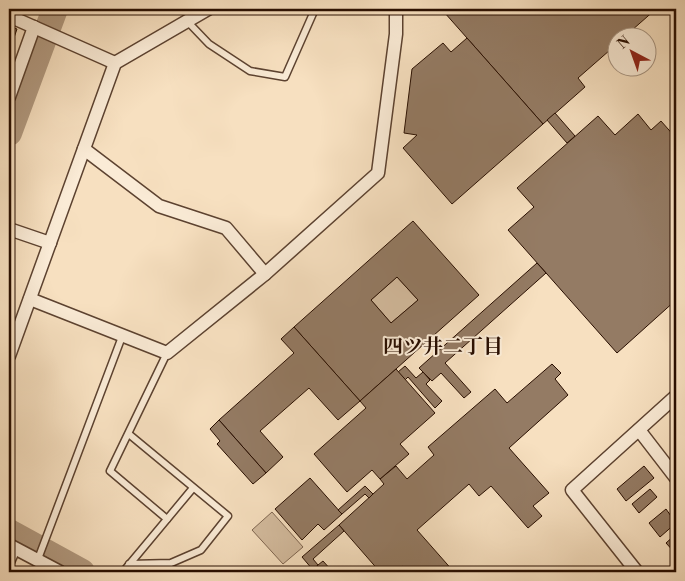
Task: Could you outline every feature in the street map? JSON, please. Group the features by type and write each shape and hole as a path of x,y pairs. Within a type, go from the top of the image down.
{"street":[{"path":"9,356 115,63 208,9"},
{"path":"30,299 123,334 167,353 265,274 378,173 396,34 396,9"},
{"path":"9,16 115,63"},
{"path":"9,97 34,27"},
{"path":"84,149 159,206 226,228 265,274"},
{"path":"9,229 50,243"},
{"path":"637,572 572,490 676,396"},
{"path":"639,430 676,478"},
{"path":"13,547 60,572"}],"lane":[{"path":"187,20 209,44 250,71 285,78 315,9"},
{"path":"38,559 123,334"},
{"path":"167,353 130,434 110,471 167,519"},
{"path":"129,564 171,563 201,550 228,516 130,434"},
{"path":"123,572 193,488"},
{"path":"9,567 13,547"}],"shaded area":[{"path":"397,277 418,300 391,323 371,300"},
{"path":"272,512 303,547 283,564 252,530"}],"building":[{"path":"447,9 656,9 634,28 608,28 608,52 578,78 585,87 543,124 444,12"},
{"path":"9,26 17,29 9,52"},
{"path":"467,38 543,124 452,204 403,148 417,135 404,133 412,69 443,43 451,52"},
{"path":"555,113 575,136 567,143 547,120"},
{"path":"638,114 651,130 661,121 676,138 676,300 617,353 508,230 534,207 517,188 598,116 615,135"},
{"path":"413,221 479,295 360,401 294,327","holes":["397,277 418,300 391,323 371,300"]},
{"path":"537,263 546,273 445,363 471,392 464,398 441,373 432,381 419,368"},
{"path":"294,327 360,401 338,420 309,388 260,431 283,457 266,473 219,420 294,353 281,339"},
{"path":"552,364 561,373 555,379 568,395 509,448 549,493 533,506 542,516 528,528 491,486 479,496 469,484 417,530 454,572 409,572 403,566 396,572 380,572 339,525 384,484 380,479 396,466 407,479 434,455 428,447 495,389 507,403"},
{"path":"405,366 416,378 423,372 430,380 426,384 442,401 435,408 408,377 405,380 398,372"},
{"path":"396,369 435,413 400,444 409,454 380,479 372,470 347,492 314,454 366,408 360,401"},
{"path":"219,420 266,473 253,484 217,444 220,441 210,429"},
{"path":"644,466 654,478 626,501 617,489"},
{"path":"310,478 342,514 324,530 318,524 302,540 275,509"},
{"path":"365,486 373,494 369,498 365,494 342,514 338,510"},
{"path":"650,489 657,497 639,513 632,504"},
{"path":"666,509 676,523 660,537 649,523"},
{"path":"339,525 344,531 313,559 318,565 313,570 302,557"},
{"path":"676,534 676,554 666,543"},
{"path":"323,561 332,571 310,572 318,565"}],"waterway":[{"path":"9,133 55,9"},
{"path":"9,532 82,572"}],"district":[{"name":"四ツ井二丁目","path":"443,347"}]}
